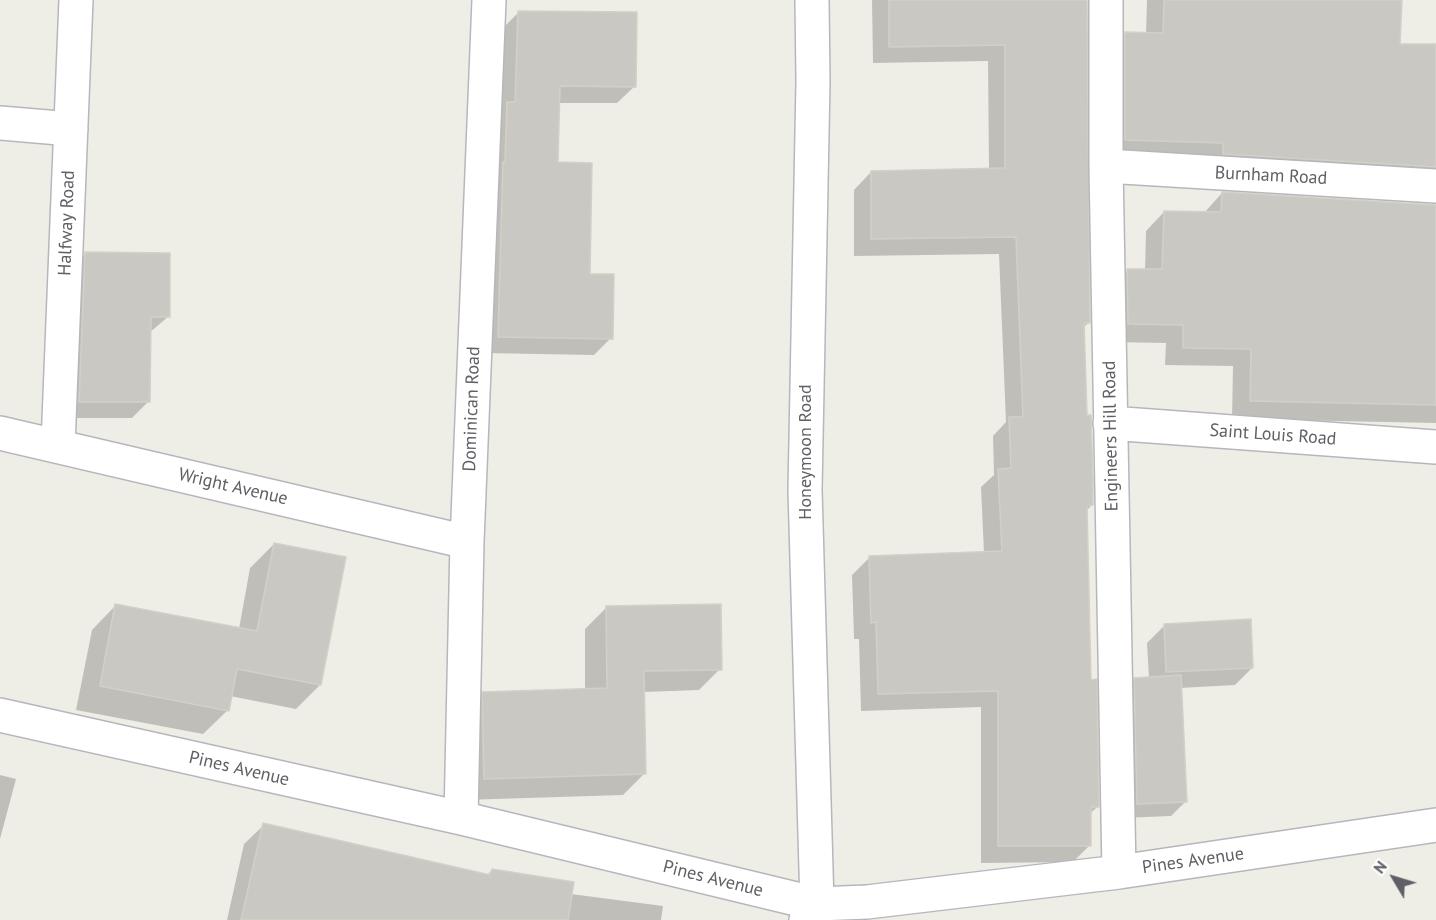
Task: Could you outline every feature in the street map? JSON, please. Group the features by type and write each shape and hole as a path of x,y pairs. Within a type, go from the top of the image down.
{"street":[{"name":"Halfway Road","path":"58,446 76,0"},
{"name":"Dominican Road","path":"461,818 466,542 489,0"},
{"name":"Honeymoon Road","path":"812,0 813,82 805,490 812,912"},
{"name":"Engineers Hill Road","path":"1106,0 1106,166 1119,872"},
{"path":"0,123 71,129"},
{"name":"Burnham Road","path":"1106,166 1436,186"},
{"name":"Saint Louis Road","path":"1110,423 1436,447"},
{"name":"Wright Avenue","path":"0,433 466,542"},
{"name":"Pines Avenue","path":"0,715 461,818 812,912 867,902 1119,872 1436,825"}],"building":[{"path":"889,0 1087,0 1090,323 1084,323 1087,415 1091,415 1093,505 1087,506 1091,680 1097,679 1099,807 1091,807 1091,846 998,846 998,691 878,694 876,622 871,623 869,556 1002,551 998,469 1011,468 1009,417 1023,417 1016,237 871,239 871,171 1005,168 1005,45 889,47"},
{"path":"1164,0 1402,0 1400,44 1436,44 1436,167 1223,154 1223,143 1125,140 1125,32 1163,33"},
{"path":"518,11 637,12 636,87 560,86 558,162 592,163 590,274 614,274 613,339 498,337 503,162 505,162 507,102 515,102"},
{"path":"1222,192 1436,205 1436,405 1250,401 1251,349 1183,348 1183,325 1128,324 1127,269 1162,269 1164,211 1221,212"},
{"path":"85,252 170,253 170,317 151,317 150,402 79,402"},
{"path":"274,543 346,557 321,685 237,669 229,711 100,686 115,604 257,631"},
{"path":"721,604 722,670 644,671 646,774 484,779 482,692 607,688 606,606"},
{"path":"1251,619 1253,668 1166,672 1164,624"},
{"path":"1181,675 1187,802 1137,804 1134,678"},
{"path":"263,823 490,875 492,869 574,882 568,920 241,920"}]}
